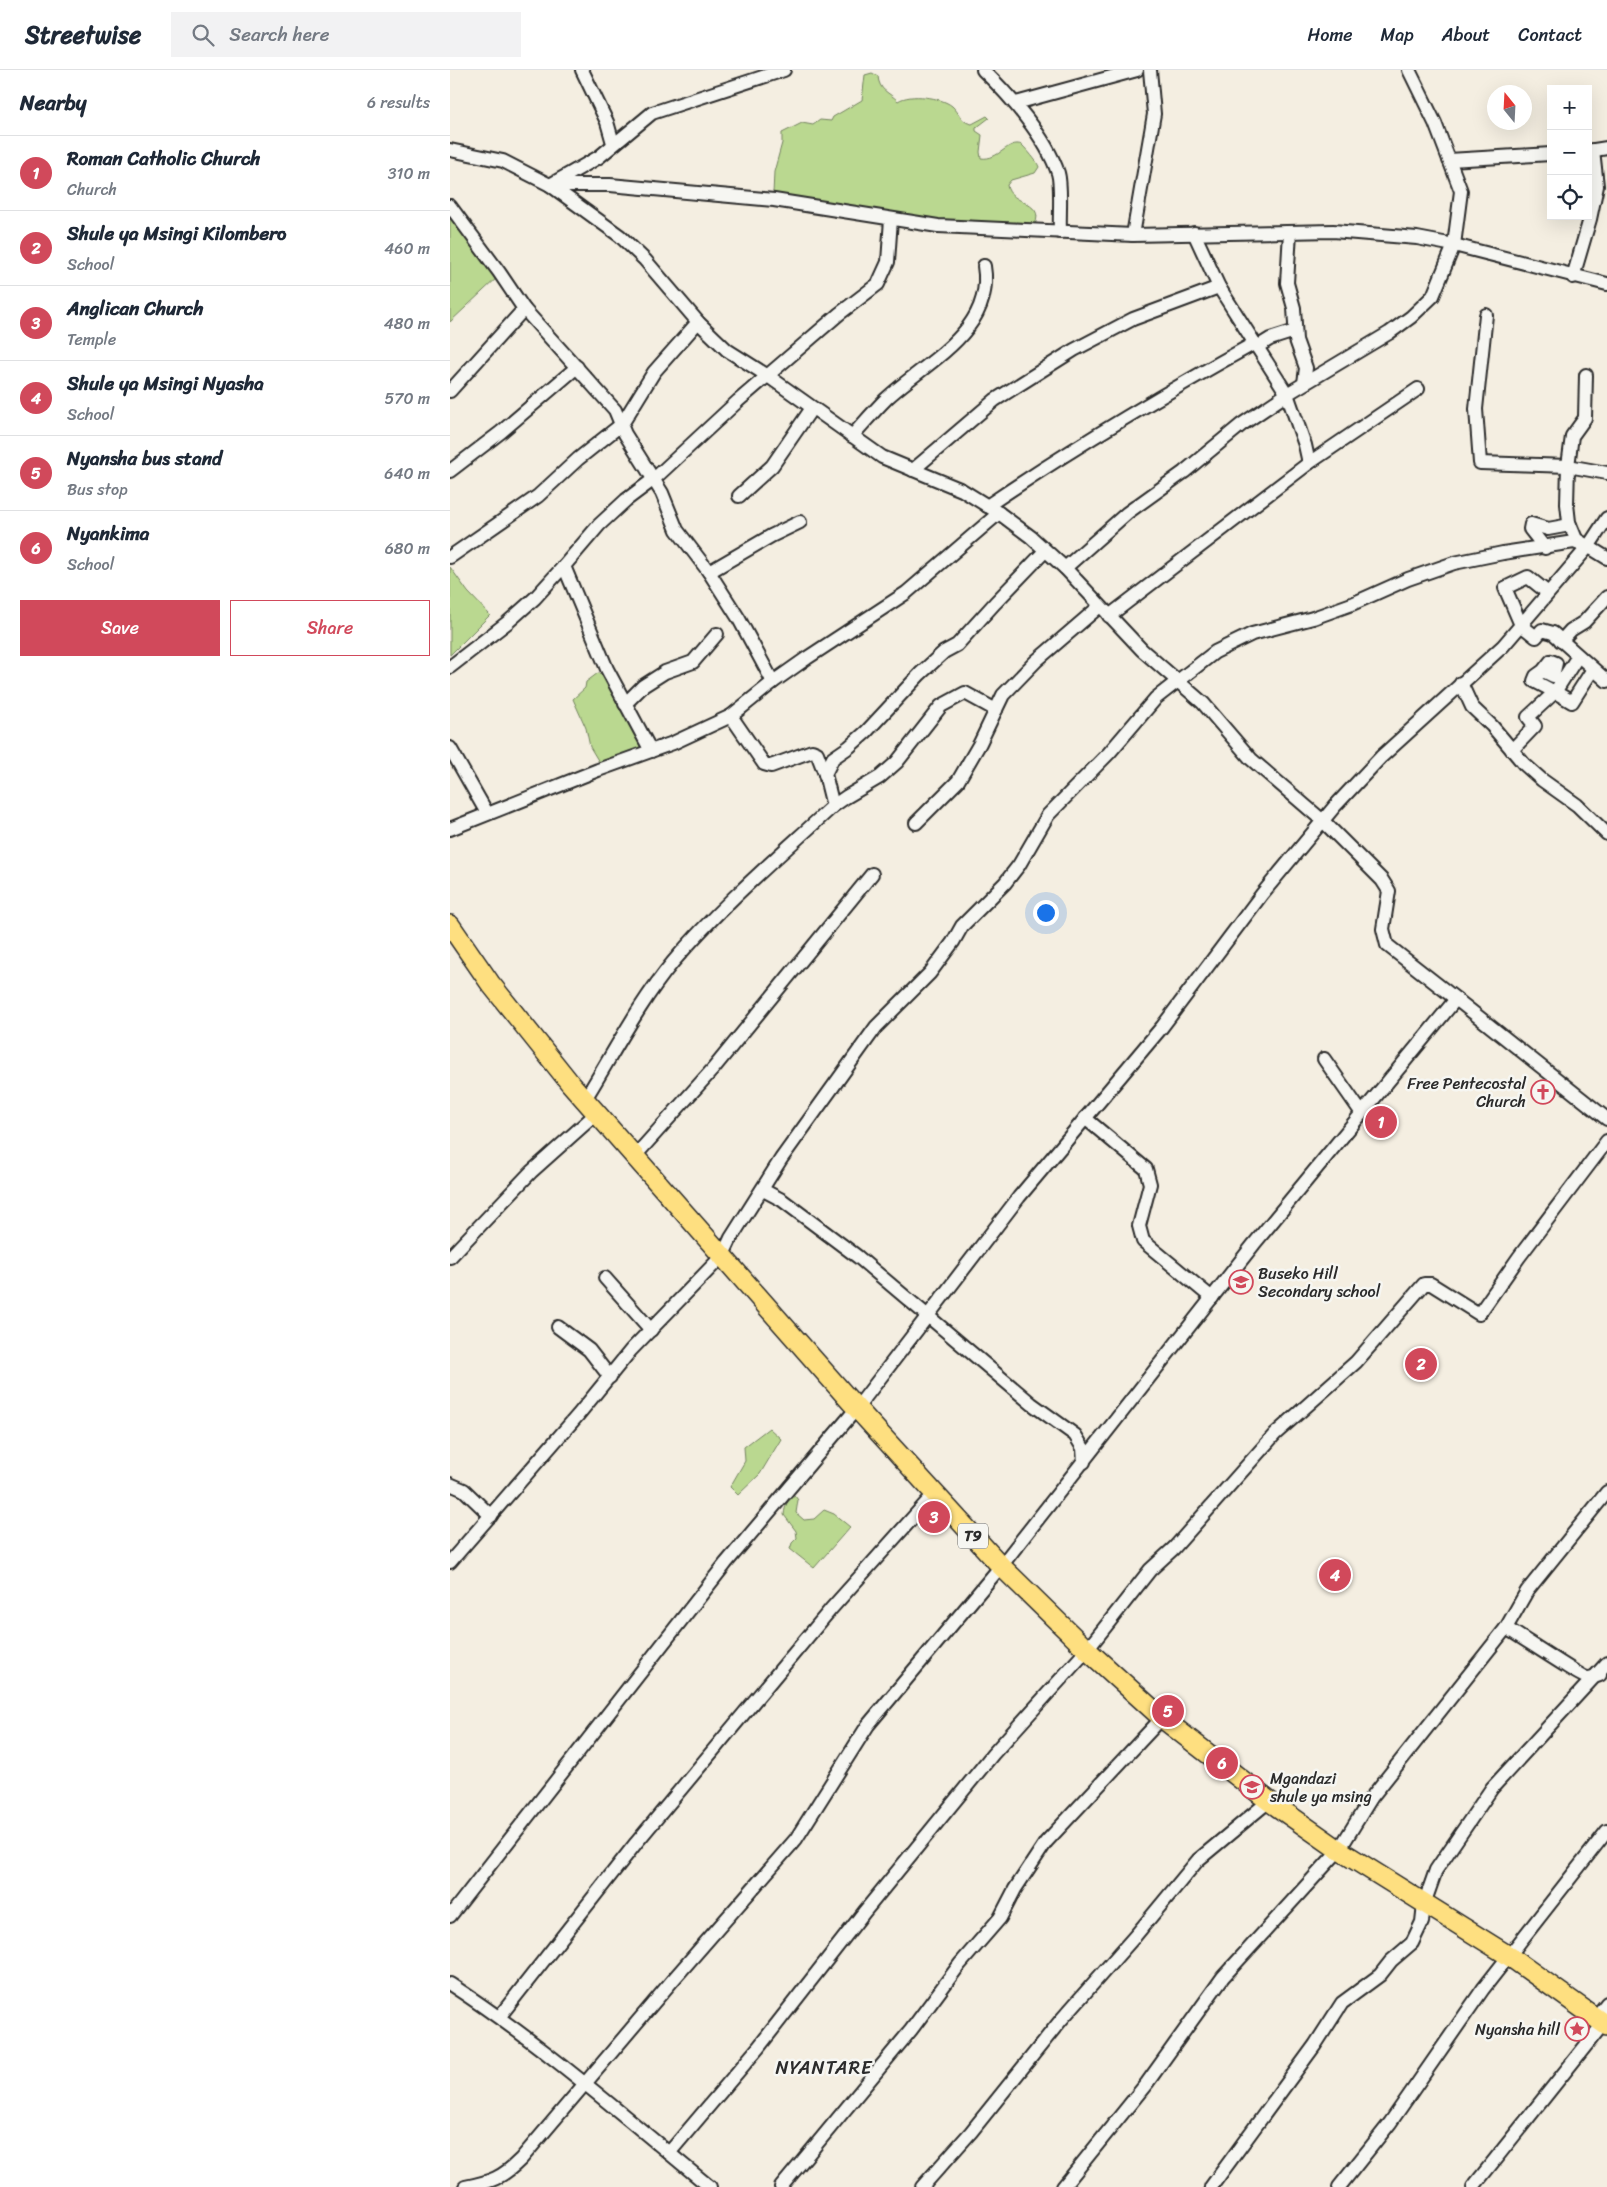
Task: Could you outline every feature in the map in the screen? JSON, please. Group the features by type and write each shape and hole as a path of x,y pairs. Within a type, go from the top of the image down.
{"highway":[{"name":"T9","path":"450,926 490,983 536,1043 591,1106 935,1494 1001,1566 1087,1650 1162,1718 1268,1800 1338,1850 1509,1956 1602,2023"}],"street":[{"path":"582,70 607,122 613,143"},
{"path":"550,185 599,157 613,143 652,113 784,70"},
{"path":"983,70 1016,103 1051,158 1058,175 1060,232"},
{"path":"1016,103 1138,70"},
{"path":"1133,235 1154,114 1150,70"},
{"path":"1065,568 1127,513 1184,472 1241,425 1304,383 1389,333 1411,317 1433,296 1454,245 1461,191 1435,123 1409,70"},
{"path":"1592,151 1607,148"},
{"path":"450,150 503,161 550,185 620,236 645,260 698,322 727,350 768,376 882,457 962,490 999,514 1045,551 1065,568 1142,650 1203,703 1251,759 1323,821 1382,880 1389,891 1383,929 1387,945 1607,1119"},
{"path":"1449,160 1547,154"},
{"path":"1574,277 1597,186 1592,157"},
{"path":"550,185 610,185 774,200 938,226 1133,235 1333,231 1380,234 1418,238 1454,245 1607,284"},
{"path":"450,206 524,309 615,410 625,434 662,493 677,530 710,572 773,682"},
{"path":"450,668 535,598 599,525 626,500 654,479 738,401 839,314 878,284 888,262 891,219"},
{"path":"1290,232 1286,283 1294,308 1296,340 1306,368 1304,383"},
{"path":"1194,234 1219,287 1287,394 1305,445 1309,463"},
{"path":"852,436 886,399 942,355 968,328 985,293 987,281 984,266"},
{"path":"913,470 995,400 1074,350 1133,319 1219,287"},
{"path":"450,391 524,309"},
{"path":"1486,315 1476,409 1480,462 1568,466 1607,473"},
{"path":"450,557 538,496 578,459 622,424 654,372 698,322"},
{"path":"988,506 1061,456 1166,392 1270,338 1295,331"},
{"path":"450,471 508,426 577,367"},
{"path":"1586,375 1585,418 1572,436 1568,466 1567,504 1570,525 1576,539 1607,557"},
{"path":"916,823 958,781 980,743 1003,694 1036,661 1309,463 1418,389"},
{"path":"739,496 772,466 812,408"},
{"path":"450,830 487,813 651,751 731,716 773,682 906,593 999,514"},
{"path":"450,1916 726,1564 857,1408 1019,1197 1162,1027 1239,923 1323,821 1381,757 1503,646 1588,547 1607,518"},
{"path":"710,572 800,522"},
{"path":"1545,548 1530,529 1531,524 1548,529 1570,525"},
{"path":"450,1562 610,1377 631,1350 724,1255 731,1238 781,1159 876,1027 930,972 953,942 962,926 1005,883 1019,865 1048,815 1110,753 1156,698 1215,652 1252,634 1313,618 1352,604 1408,578 1454,562 1574,542 1588,547"},
{"path":"825,774 833,758 861,737 920,674 944,652 957,645 1045,551"},
{"path":"564,566 607,669 651,751"},
{"path":"1548,593 1528,577 1506,588 1521,625 1536,637 1542,630 1553,633 1607,681"},
{"path":"1561,641 1571,630 1584,622 1607,597"},
{"path":"626,704 643,686 665,672 693,662 717,634"},
{"path":"1512,750 1535,726 1528,717 1555,692 1578,656"},
{"path":"1543,671 1536,676 1534,681 1572,702 1593,669"},
{"path":"1461,683 1472,708 1492,726 1512,750 1542,780 1577,805 1607,834"},
{"path":"450,1257 591,1106 640,1009 672,963 713,919 834,806 880,778 896,762 941,706 965,693 996,710"},
{"path":"731,716 764,764 771,766 812,751 817,753 834,806"},
{"path":"450,748 487,813"},
{"path":"635,1156 713,1069 872,874"},
{"path":"465,2187 485,2183 507,2173 586,2084 672,1981 796,1839 868,1725 1001,1566 1361,1112 1456,999"},
{"path":"1324,1059 1361,1112"},
{"path":"1085,1118 1146,1169 1150,1184 1139,1226 1143,1241 1212,1298"},
{"path":"669,2153 758,2048 865,1911 992,1754 1087,1650 1150,1570 1174,1548 1275,1434 1356,1362 1424,1284 1431,1284 1479,1314 1519,1257 1607,1141"},
{"path":"763,1190 782,1200 858,1257 1032,1404 1075,1435 1083,1448 1084,1462"},
{"path":"605,1278 651,1330"},
{"path":"558,1327 590,1350 610,1377"},
{"path":"450,1484 464,1490 491,1516"},
{"path":"1063,2187 1147,2083 1223,1977 1338,1850 1371,1798 1506,1628 1527,1591 1607,1492"},
{"path":"500,2016 636,1843 831,1609 935,1494"},
{"path":"1506,1628 1554,1657 1573,1672 1587,1678 1602,1675"},
{"path":"1211,2187 1315,2045 1342,2003 1380,1975 1391,1960 1412,1942 1422,1922 1424,1904 1436,1870 1492,1788 1602,1675 1607,1663"},
{"path":"781,2187 912,2030 960,1964 1000,1918 1015,1889 1046,1842 1162,1718"},
{"path":"922,2187 971,2132 1061,2020 1136,1935 1198,1860 1268,1800"},
{"path":"1339,2187 1390,2123 1483,1989 1607,1831"},
{"path":"450,1984 500,2016 586,2084 710,2187"},
{"path":"1473,2187 1602,2023 1607,2003"},
{"path":"503,2187 507,2173"}],"green space":[{"path":"872,73 878,76 882,88 898,101 910,97 941,100 952,106 963,119 972,124 987,116 989,118 976,128 976,131 982,135 981,158 993,156 1012,145 1022,145 1039,167 1035,173 1011,180 1007,185 1009,192 1014,197 1033,208 1036,213 1036,220 1032,230 937,226 773,194 774,172 782,143 782,133 802,123 813,125 820,120 831,121 833,117 862,100 865,75"},
{"path":"450,208 499,276 450,322"},
{"path":"450,567 468,592 490,615 450,655"},
{"path":"598,673 606,674 642,748 599,762 590,747 586,728 573,699 585,688 586,682"},
{"path":"769,1428 781,1439 760,1474 738,1495 730,1487 745,1461 744,1447"},
{"path":"795,1496 798,1500 796,1513 804,1520 814,1519 824,1510 834,1514 850,1527 814,1568 790,1549 792,1543 797,1538 796,1531 784,1515 787,1504"}],"place":[{"name":"Free Pentecostal Church","path":"1543,1092"},
{"name":"Roman Catholic Church","path":"1381,1122"},
{"name":"Buseko Hill Secondary school","path":"1241,1282"},
{"name":"Shule ya Msingi Kilombero","path":"1421,1364"},
{"name":"Anglican Church","path":"934,1517"},
{"name":"Shule ya Msingi Nyasha","path":"1335,1575"},
{"name":"Nyansha bus stand","path":"1168,1711"},
{"name":"Nyankima","path":"1222,1763"},
{"name":"Mgandazi shule ya msing","path":"1252,1787"},
{"name":"Nyansha hill","path":"1577,2029"}],"district":[{"name":"NYANTARE","path":"824,2067"}]}
